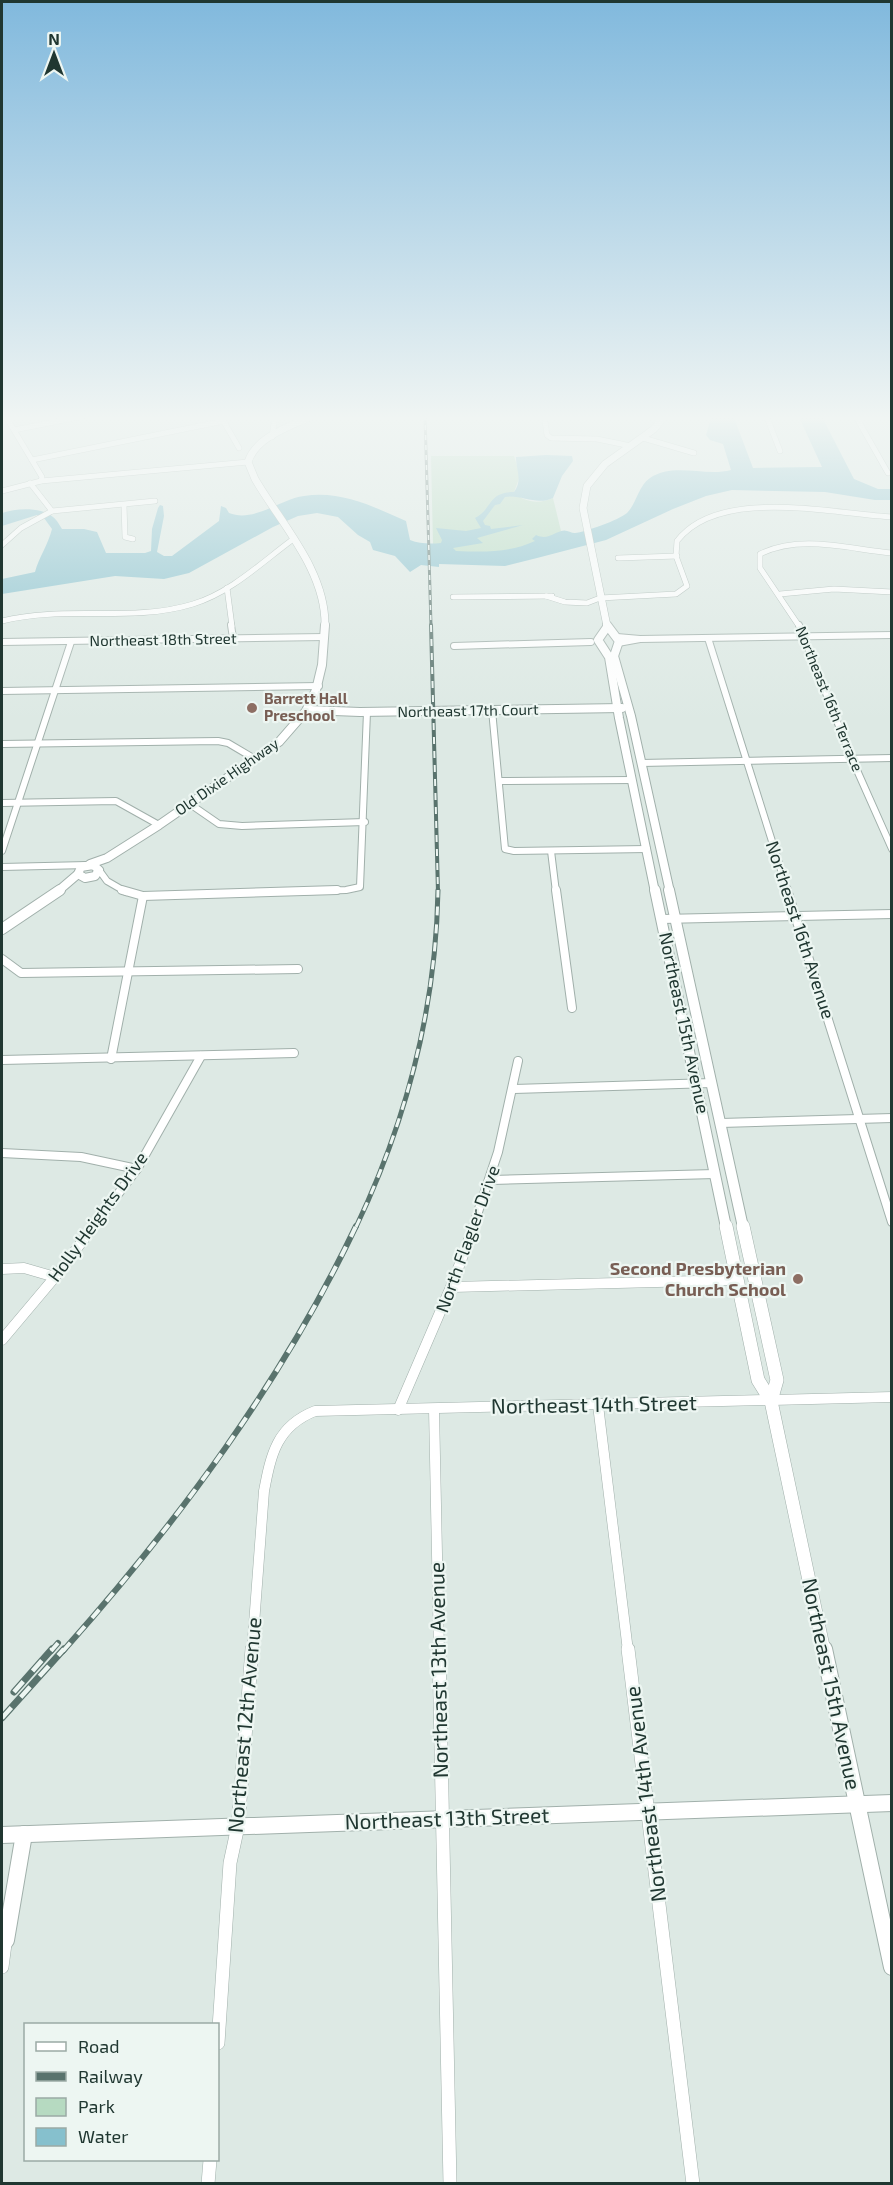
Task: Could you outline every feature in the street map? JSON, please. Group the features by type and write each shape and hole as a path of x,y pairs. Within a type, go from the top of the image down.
{"street":[{"path":"2,545 30,522 40,517"},
{"path":"124,517 125,537 133,539"},
{"name":"Old Dixie Highway","path":"2,929 279,742 308,710 319,686 324,637 324,609 320,590 313,574 277,517"},
{"path":"585,517 607,627 616,640"},
{"path":"453,597 546,596 576,603 587,603 600,598 676,594 687,586 676,556 677,540 693,526 715,517"},
{"path":"2,621 26,615 147,612 193,604 227,588 292,540"},
{"name":"Northeast 16th Terrace","path":"891,554 796,544 779,545 760,554 760,568 800,625 852,759 891,849"},
{"path":"618,558 676,556"},
{"path":"227,588 232,638"},
{"path":"780,594 834,589 891,592"},
{"path":"601,640 607,627"},
{"path":"454,646 640,639 891,635"},
{"name":"Northeast 18th Street","path":"2,642 324,637"},
{"name":"Northeast 16th Avenue","path":"708,638 891,1222"},
{"name":"Northeast 15th Avenue","path":"601,640 609,657 632,780 737,1280 759,1380 771,1401 891,1967"},
{"name":"Northeast 15th Avenue","path":"616,640 614,656 629,707 777,1380 771,1401"},
{"path":"2,851 71,642"},
{"path":"2,691 319,686"},
{"name":"Northeast 17th Court","path":"308,710 492,711 629,707"},
{"path":"492,711 505,849 514,851 647,849"},
{"path":"2,867 64,866 88,871 130,895 143,896 346,890 360,887 365,822 367,712"},
{"path":"2,744 218,741 228,743 255,759"},
{"path":"641,763 891,758"},
{"path":"499,782 632,780"},
{"path":"2,802 116,801 159,825"},
{"path":"190,804 219,824 365,822"},
{"path":"551,851 572,1008"},
{"path":"111,1059 130,972 143,896"},
{"path":"662,919 891,914"},
{"path":"2,959 21,973 298,969"},
{"path":"2,1060 294,1053"},
{"name":"Holly Heights Drive","path":"2,1340 55,1277 136,1169 201,1056"},
{"name":"North Flagler Drive","path":"398,1410 453,1287 492,1180 514,1089 518,1061"},
{"path":"514,1089 712,1083"},
{"path":"721,1123 891,1118"},
{"path":"2,1153 81,1157 136,1169"},
{"path":"492,1180 715,1174"},
{"path":"2,1269 24,1269 55,1277"},
{"path":"453,1287 737,1280"},
{"name":"Northeast 14th Street","path":"298,1416 315,1411 891,1397"},
{"name":"Northeast 14th Avenue","path":"598,1405 693,2184"},
{"name":"Northeast 13th Avenue","path":"434,1409 450,2184"},
{"name":"Northeast 12th Avenue","path":"219,2028 230,1863 238,1826 264,1491 269,1463 278,1439 298,1416"},
{"name":"Northeast 13th Street","path":"2,1835 891,1803"},
{"path":"2,1967 4,1942 24,1834"},
{"path":"208,2184 210,2161"}],"green space":[{"path":"432,517 558,517 561,531 522,548 497,554 471,555 433,545"}],"water":[{"path":"2,517 31,517 2,526"},
{"path":"42,517 53,517 62,529 84,529 97,532 106,553 145,553 151,551 152,529 155,517 164,517 157,552 164,556 172,556 219,521 220,517 296,517 189,573 164,579 115,576 2,594 2,579 35,572 52,529"},
{"path":"338,517 397,517 406,521 410,540 425,543 441,543 442,540 436,528 466,531 481,528 475,518 477,517 486,517 483,521 491,529 523,525 477,538 483,543 453,548 456,551 506,550 535,541 532,539 536,535 546,537 563,531 580,532 621,517 656,517 606,540 505,566 421,565 410,572 395,556 373,550 370,542 358,535"}],"railway":[{"path":"428,517 431,626"},
{"path":"431,625 438,891"},
{"path":"356,1227 390,1146 415,1063 431,977 438,891"},
{"path":"63,1651 147,1552 225,1449 295,1340 356,1226"},
{"path":"51,1651 58,1643"},
{"path":"14,1692 52,1649"},
{"path":"2,1718 64,1649"}],"place":[{"name":"Barrett Hall Preschool","path":"252,708"},
{"name":"Second Presbyterian Church School","path":"798,1279"}]}
